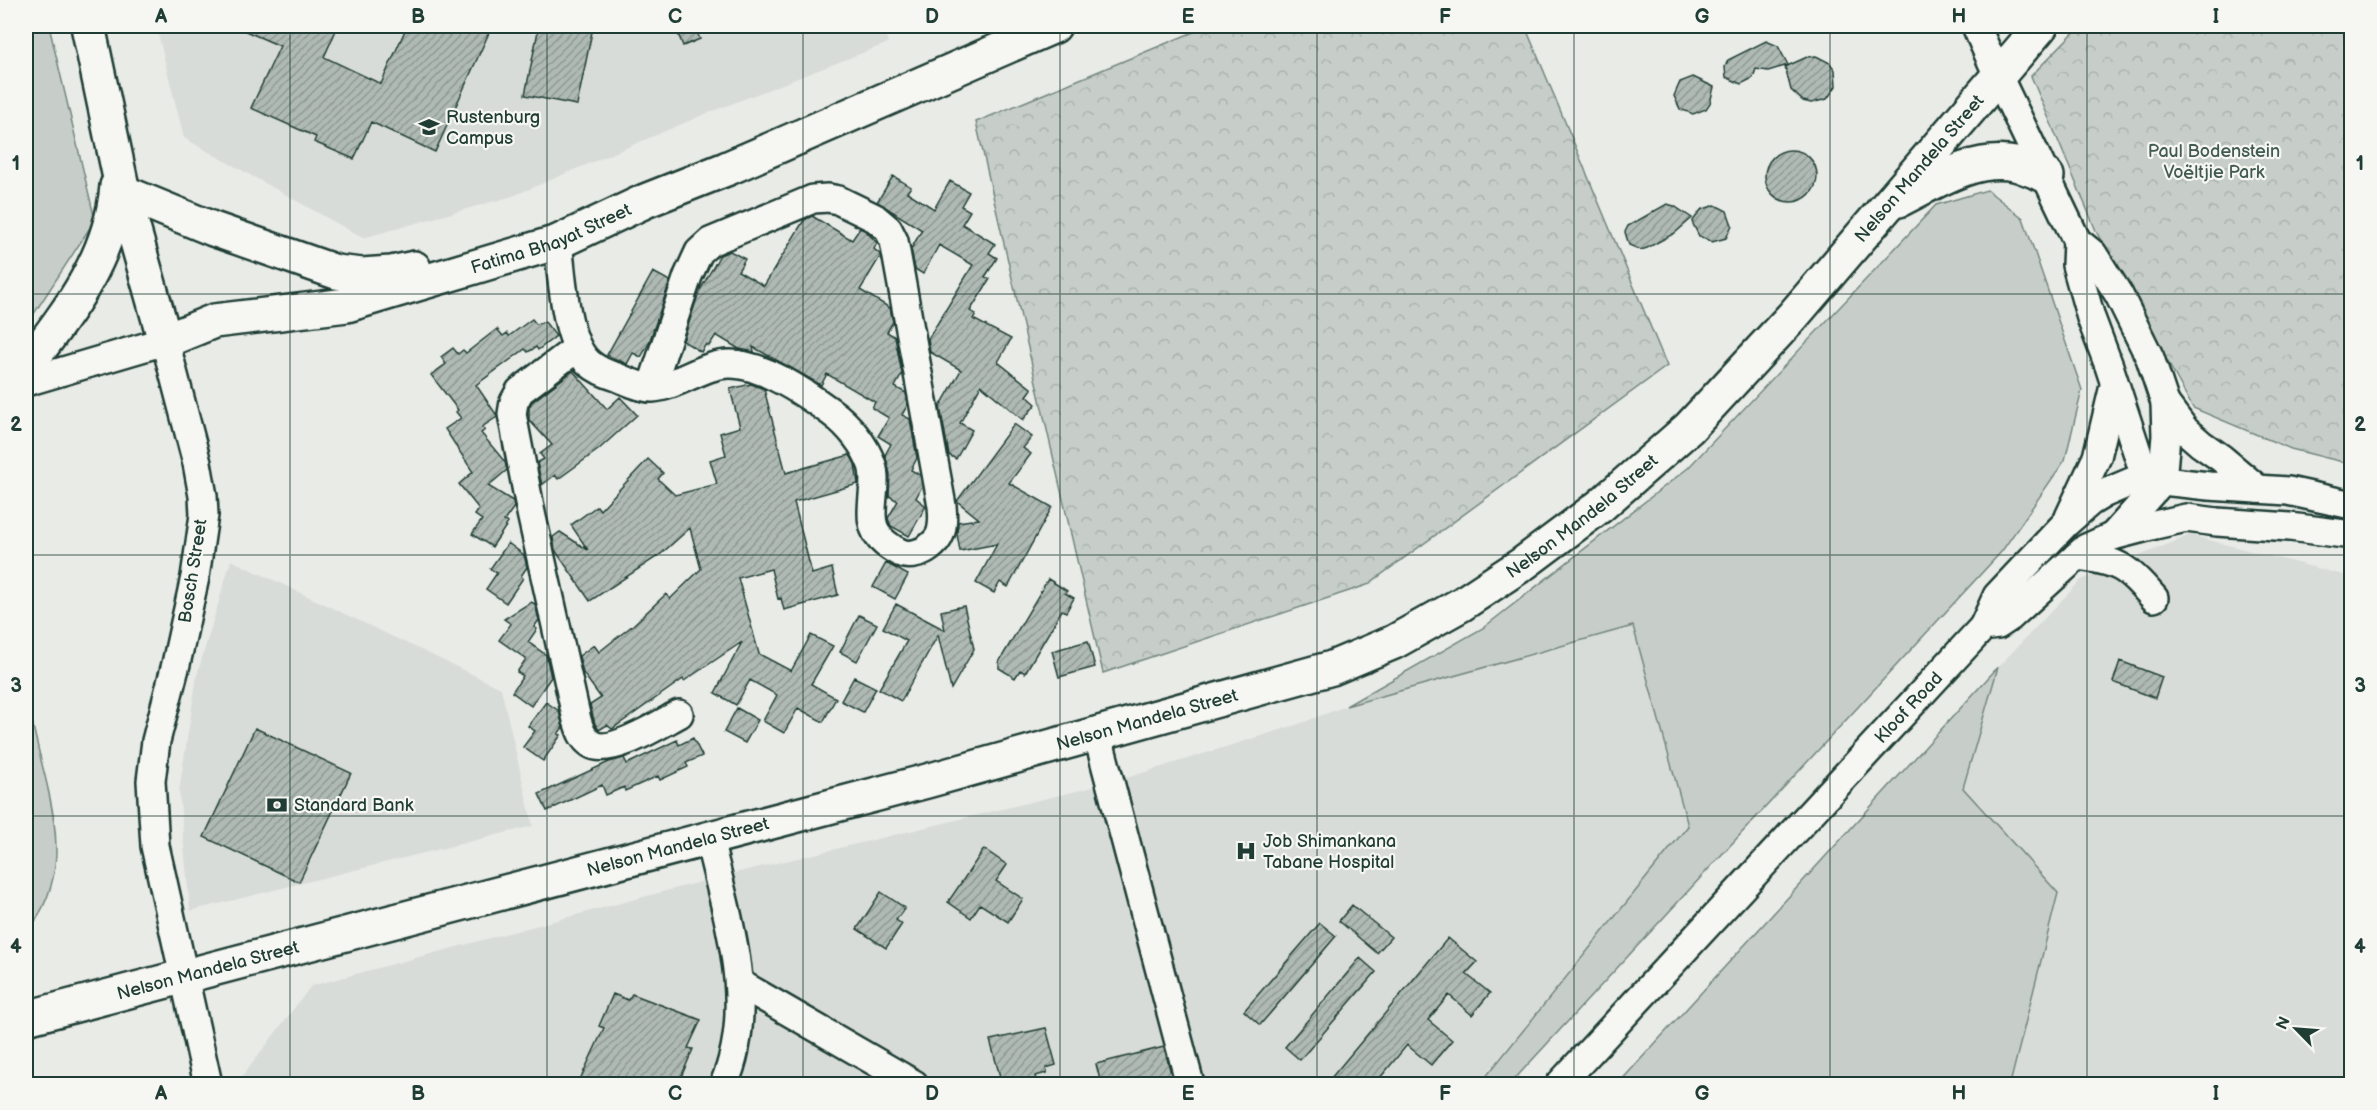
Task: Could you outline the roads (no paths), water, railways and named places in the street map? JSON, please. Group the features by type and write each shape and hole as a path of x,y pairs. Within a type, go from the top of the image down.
{"main road":[{"name":"Bosch Street","path":"88,26 121,181 165,341"},
{"name":"Fatima Bhayat Street","path":"165,341 214,321 347,305 558,242 645,201 726,169 1054,26"},
{"name":"Nelson Mandela Street","path":"26,1018 709,839 1097,733 1332,668 1394,642 1462,604 1524,563 1599,506 1689,428 1792,317 2041,26"},
{"path":"1885,206 1961,169 1990,164 2015,164 2047,176"},
{"path":"26,367 67,310 104,248 121,181 204,226 310,264 336,272 362,275 391,273 431,264 594,207 612,203 645,201"}],"street":[{"path":"1976,26 2077,241 2093,254 2119,295 2150,358 2165,403 2166,436 2153,481 2114,536"},
{"path":"558,242 571,332 577,348 587,362 603,372 651,388 727,364 752,368 777,379 832,413 858,439 873,467 871,506 873,523 879,539 903,554 915,554 925,550 938,539 943,522 942,506 894,241 888,229 856,208 838,200 813,199 710,242 699,252 688,276 651,388"},
{"path":"2077,241 2076,265 2091,318 2153,481 2186,518"},
{"name":"Fatima Bhayat Street","path":"26,382 165,341"},
{"name":"Bosch Street","path":"165,341 203,496 202,532 195,577 176,664 156,741 151,781 155,846 208,1084"},
{"path":"577,348 520,391 514,402 512,414 531,513 577,720 582,735 589,743 599,748 610,747 622,742 679,714"},
{"path":"2066,523 2097,457 2115,383"},
{"path":"2165,403 2187,431 2201,444 2258,489"},
{"path":"1983,627 1997,596 2066,523 2090,502 2105,493 2153,481 2288,491 2352,505"},
{"name":"Kloof Road","path":"1560,1084 1983,627 1998,625 2010,617 2086,548 2114,536 2186,518 2352,535"},
{"path":"2078,556 2102,559 2123,567 2154,598"},
{"path":"1097,733 1190,1084"},
{"path":"709,839 733,942 739,983 740,1008 735,1044 724,1084"},
{"path":"739,983 914,1084"}],"place":[{"name":"Rustenburg Campus","path":"429,127"},
{"name":"Standard Bank","path":"277,805"},
{"name":"Job Shimankana Tabane Hospital","path":"1246,851"}],"park label":[{"name":"Paul Bodenstein Voëltjie Park","path":"2214,161"}]}
